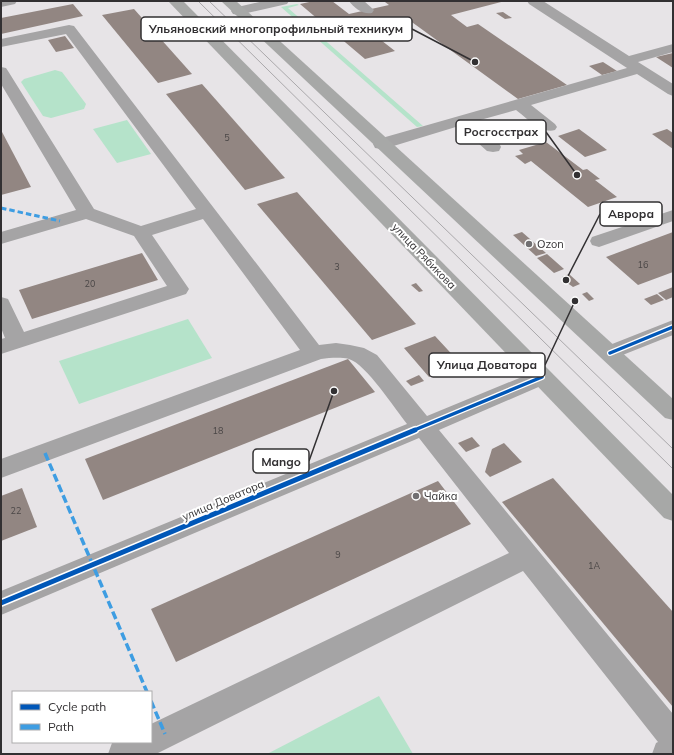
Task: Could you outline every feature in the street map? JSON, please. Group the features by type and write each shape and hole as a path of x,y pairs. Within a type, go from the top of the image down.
{"main road":[{"name":"улица Рябикова","path":"175,1 673,511"},
{"path":"233,6 673,412"}],"street":[{"path":"1,3 10,1"},
{"path":"233,6 282,1"},
{"path":"356,1 367,10"},
{"path":"534,1 673,91"},
{"path":"1,43 69,29 314,352"},
{"path":"381,144 565,91 673,48"},
{"path":"1,71 87,213"},
{"path":"565,91 599,95"},
{"path":"519,104 549,127"},
{"path":"462,121 493,147"},
{"path":"1,238 87,213 141,232 208,211"},
{"path":"599,241 673,215"},
{"path":"1,304 9,344 178,289 141,232"},
{"path":"610,353 673,327"},
{"path":"1,469 314,352 338,350 364,357 369,360 673,737"},
{"name":"улица Доватора","path":"1,603 542,377"},
{"path":"152,740 527,557"},
{"path":"123,754 145,743"},
{"path":"149,743 151,754"},
{"path":"667,754 673,752"}],"green space":[{"path":"297,4 299,5 288,8 423,126 417,127 281,7"},
{"path":"55,70 62,72 86,104 84,109 51,118 43,116 21,82 24,79"},
{"path":"127,120 151,154 117,163 93,129"},
{"path":"188,319 212,358 79,404 59,361"},
{"path":"379,696 413,754 267,754"}],"building":[{"path":"314,1 332,1 349,14 389,5 385,2 389,1 505,1 451,15 467,27 478,24 567,85 518,99 409,20 399,23 408,30 377,37 395,51 365,59 300,4"},
{"path":"73,4 83,16 1,34 1,18"},
{"path":"134,9 192,74 158,83 102,15"},
{"path":"503,12 512,18 505,19 496,13"},
{"path":"65,36 74,48 56,52 48,40"},
{"path":"673,53 673,68 656,57"},
{"path":"603,62 617,71 602,75 589,66"},
{"path":"202,84 285,178 245,190 166,94"},
{"path":"579,129 607,150 585,157 558,136"},
{"path":"667,129 673,133 673,149 652,134"},
{"path":"1,130 31,187 1,195"},
{"path":"546,142 583,170 587,169 600,179 595,180 617,197 588,207 531,161 525,164 515,156 523,154 519,150"},
{"path":"297,192 416,324 372,340 257,204"},
{"path":"522,232 546,253 536,256 513,235"},
{"path":"673,232 673,272 638,285 606,257"},
{"path":"142,253 158,280 32,319 19,290"},
{"path":"547,254 564,269 554,273 537,258"},
{"path":"569,274 580,284 573,287 566,282 562,277"},
{"path":"416,283 423,291 419,292 411,285"},
{"path":"673,287 673,297 666,300 658,293"},
{"path":"587,292 594,299 589,301 582,294"},
{"path":"657,294 664,300 651,305 644,299"},
{"path":"435,336 460,363 460,367 429,377 404,348"},
{"path":"348,359 375,392 103,500 85,459"},
{"path":"419,375 424,381 411,386 406,381"},
{"path":"472,437 480,446 466,452 458,443"},
{"path":"504,443 522,462 490,477 485,472 492,449"},
{"path":"553,478 673,612 673,707 502,502"},
{"path":"438,481 471,524 176,662 151,609"},
{"path":"22,488 37,527 1,541 1,496"}],"tram line":[{"path":"198,1 673,469"},
{"path":"209,1 673,449"}],"marked path":[{"path":"1,208 60,221"},
{"path":"45,453 147,691"},
{"path":"152,703 165,734"}],"cycle path":[{"path":"610,353 673,327"},
{"path":"1,603 542,377"}],"place":[{"name":"Ульяновский многопрофильный техникум","path":"475,62"},
{"name":"Росгосстрах","path":"577,175"},
{"name":"Ozon","path":"529,244"},
{"name":"Аврора","path":"566,280"},
{"name":"Улица Доватора","path":"575,301"},
{"name":"Mango","path":"334,391"},
{"name":"Чайка","path":"416,496"}]}
